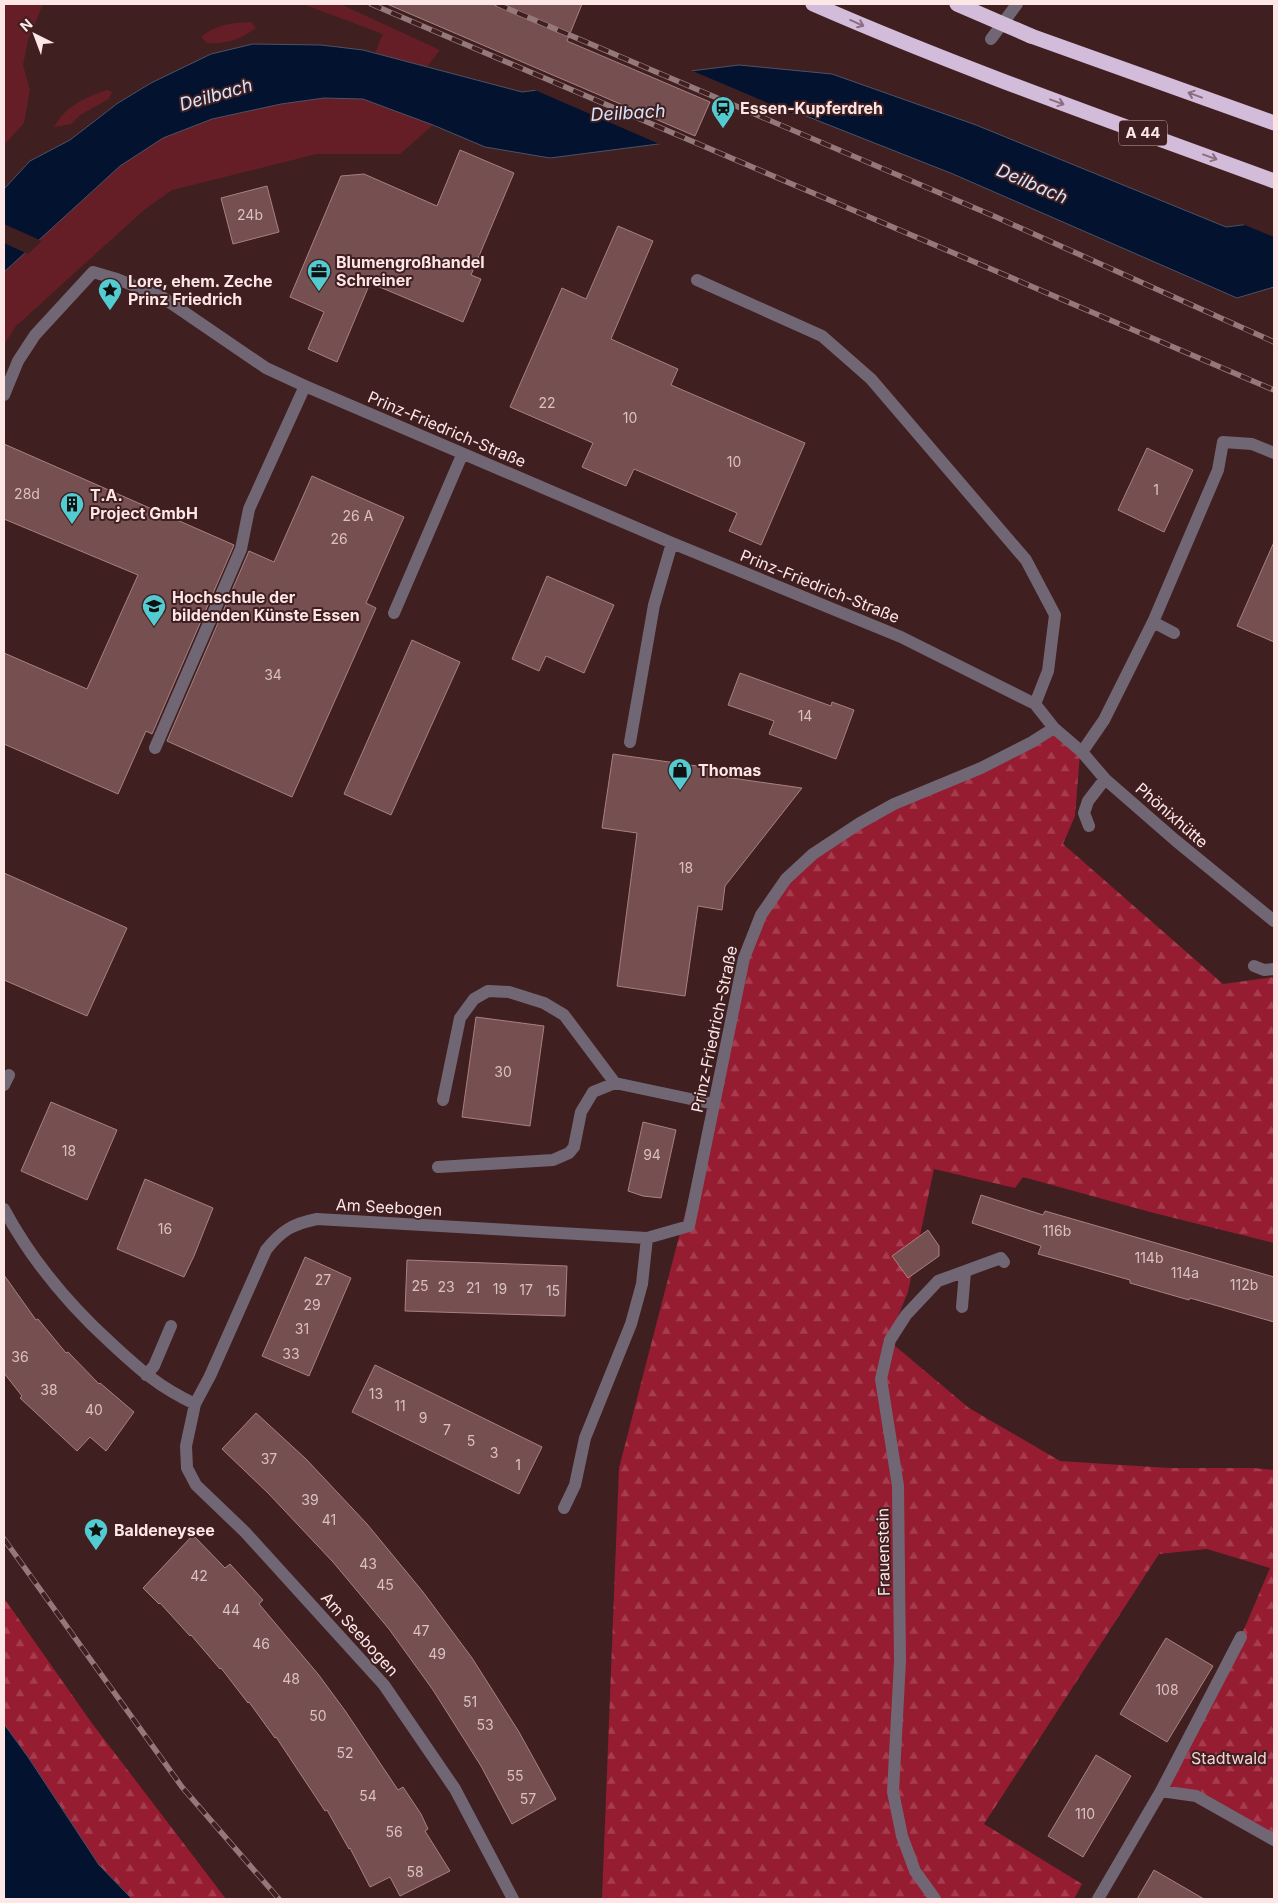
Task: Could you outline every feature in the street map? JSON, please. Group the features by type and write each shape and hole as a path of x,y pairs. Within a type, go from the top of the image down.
{"highway":[{"name":"A 44","path":"813,4 1011,85 1274,181"},
{"path":"957,4 1031,36 1274,123"}],"street":[{"path":"991,39 1017,4"},
{"name":"Prinz-Friedrich-Straße","path":"4,394 18,361 35,334 93,272 117,279 162,297 266,368 462,455 901,637 1035,704 1054,728 1032,742 981,768 894,804 860,823 814,854 786,879 761,915 744,958 689,1226"},
{"path":"697,280 822,336 871,379 1026,560 1055,615 1048,671 1035,704"},
{"path":"155,748 241,549 249,509 305,386"},
{"path":"1082,752 1104,720 1153,622 1218,470 1223,442 1252,444 1274,453"},
{"path":"394,614 462,455"},
{"path":"630,742 654,605 672,543"},
{"path":"1153,622 1174,633"},
{"name":"Phönixhütte","path":"1054,728 1082,752 1105,779 1174,840 1274,921"},
{"path":"1089,826 1084,814 1088,801 1105,779"},
{"path":"1254,966 1264,970 1274,969"},
{"path":"443,1100 460,1018 474,999 488,991 509,992 544,1003 564,1015 615,1083"},
{"path":"438,1167 553,1160 569,1153 574,1147 581,1112 593,1092 615,1083 714,1104"},
{"path":"4,1209 18,1236 49,1280 86,1320 146,1375 169,1392 195,1404"},
{"name":"Am Seebogen","path":"513,1899 455,1789 384,1685 245,1532 196,1485 187,1468 186,1446 195,1404 210,1376 266,1250 277,1236 301,1222 317,1220 647,1238 689,1226"},
{"path":"564,1508 575,1485 585,1438 631,1324 642,1284 647,1238"},
{"name":"Frauenstein","path":"935,1899 915,1871 902,1836 893,1792 900,1661 898,1486 881,1379 890,1340 906,1314 938,1281 1002,1260"},
{"path":"962,1308 965,1272"},
{"path":"146,1375 154,1366 171,1326"},
{"path":"1098,1899 1161,1791 1241,1637"},
{"path":"1161,1791 1196,1796 1274,1840"}],"shaded area":[{"path":"4,4 43,4 28,40 23,65 30,90 24,123 4,145"},
{"path":"303,4 340,4 440,50 427,67 375,53 383,34"},
{"path":"251,22 256,28 244,36 233,40 221,43 207,43 201,37 219,27"},
{"path":"107,90 112,92 109,99 80,115 71,124 54,127 59,119 77,103"},
{"path":"324,98 363,99 433,125 400,154 317,154 172,190 144,210 15,327 4,345 4,272 120,166 163,138 212,119 281,104"}],"green space":[{"name":"Stadtwald","path":"1054,730 1080,753 1075,816 1063,844 1223,984 1274,977 1274,1243 1150,1212 1023,1177 1015,1188 934,1169 908,1292 888,1340 969,1408 1060,1461 1169,1468 1253,1468 1274,1470 1274,1836 1164,1788 1245,1627 1270,1568 1207,1549 1159,1554 984,1824 1082,1884 1074,1899 602,1899 619,1468 688,1202 738,963 764,916 790,880 815,858 862,826"},
{"path":"4,1598 91,1722 226,1899 132,1899 99,1865 4,1724"}],"water":[{"name":"Deilbach","path":"253,44 321,45 363,50 522,92 739,65 832,74 976,125 1226,227 1274,221 1274,287 1237,298 953,174 796,112 703,147 666,143 550,158 485,147 363,99 324,98 281,104 212,119 163,138 120,166 4,272 4,189 30,161 70,140 118,103 151,83 211,54"},
{"path":"4,1724 99,1865 132,1899 4,1899"}],"pier":[{"path":"688,69 796,115 703,149 664,146 530,88"},
{"path":"1274,219 1274,237 1240,223 1269,220"},
{"path":"4,224 42,241 28,254 4,243"}],"building":[{"path":"387,4 582,4 567,41 710,102 695,136"},
{"path":"460,150 514,173 471,275 481,279 463,322 370,283 337,362 308,349 324,312 290,297 341,176 364,174 437,206"},
{"path":"267,186 279,232 233,244 221,198"},
{"path":"618,226 653,241 611,339 678,369 671,385 805,443 761,545 729,531 737,513 634,469 626,486 582,467 593,443 510,407 562,288 586,299"},
{"path":"4,444 234,545 152,734 146,731 118,794 4,744 4,653 87,689 138,575 4,519"},
{"path":"1147,448 1193,470 1164,532 1118,510"},
{"path":"312,476 404,517 366,603 376,608 292,797 167,741 249,551 274,562"},
{"path":"1274,542 1274,642 1237,626"},
{"path":"547,576 614,605 584,673 546,656 539,671 512,659"},
{"path":"412,640 460,662 391,815 344,794"},
{"path":"740,673 831,706 832,702 854,710 836,759 769,734 774,721 728,705"},
{"path":"613,754 718,769 717,776 802,788 725,886 722,910 698,906 685,996 617,986 637,833 602,828"},
{"path":"4,873 127,928 87,1016 4,980"},
{"path":"476,1017 544,1026 530,1126 462,1117"},
{"path":"51,1102 117,1130 87,1200 21,1171"},
{"path":"643,1122 676,1130 661,1198 643,1196 628,1191"},
{"path":"145,1179 213,1208 184,1277 117,1249"},
{"path":"981,1195 1043,1215 1045,1211 1274,1277 1274,1322 1130,1283 1130,1280 1038,1254 1041,1246 972,1223"},
{"path":"928,1230 939,1246 939,1256 908,1278 892,1256"},
{"path":"305,1257 351,1278 309,1376 262,1356"},
{"path":"407,1260 567,1266 565,1316 405,1311"},
{"path":"4,1275 36,1320 38,1319 66,1353 68,1352 99,1384 134,1412 106,1451 90,1437 77,1451 20,1398 22,1396 4,1373"},
{"path":"375,1365 542,1447 519,1494 352,1412"},
{"path":"256,1413 306,1459 367,1524 423,1592 472,1658 519,1732 556,1799 512,1824 481,1766 433,1690 389,1629 333,1562 268,1493 222,1449"},
{"path":"193,1535 225,1568 230,1564 263,1600 259,1604 318,1674 398,1790 403,1787 421,1814 428,1829 425,1831 450,1871 400,1896 390,1877 370,1887 350,1848 327,1810 325,1811 276,1737 221,1668 160,1603 143,1588"},
{"path":"1166,1638 1213,1666 1167,1742 1120,1714"},
{"path":"1096,1755 1131,1776 1083,1857 1048,1836"},
{"path":"1154,1870 1204,1899 1137,1899"}],"railway":[{"path":"371,4 1274,390"},
{"path":"497,4 996,217 1274,342"},
{"path":"4,1539 182,1787 279,1899"}],"place":[{"name":"Essen-Kupferdreh","path":"723,129"},
{"name":"Blumengroßhandel Schreiner","path":"319,292"},
{"name":"Lore, ehem. Zeche Prinz Friedrich","path":"110,311"},
{"name":"T.A. Project GmbH","path":"72,525"},
{"name":"Hochschule der bildenden Künste Essen","path":"154,627"},
{"name":"Thomas","path":"680,791"},
{"name":"Baldeneysee","path":"96,1551"}]}
